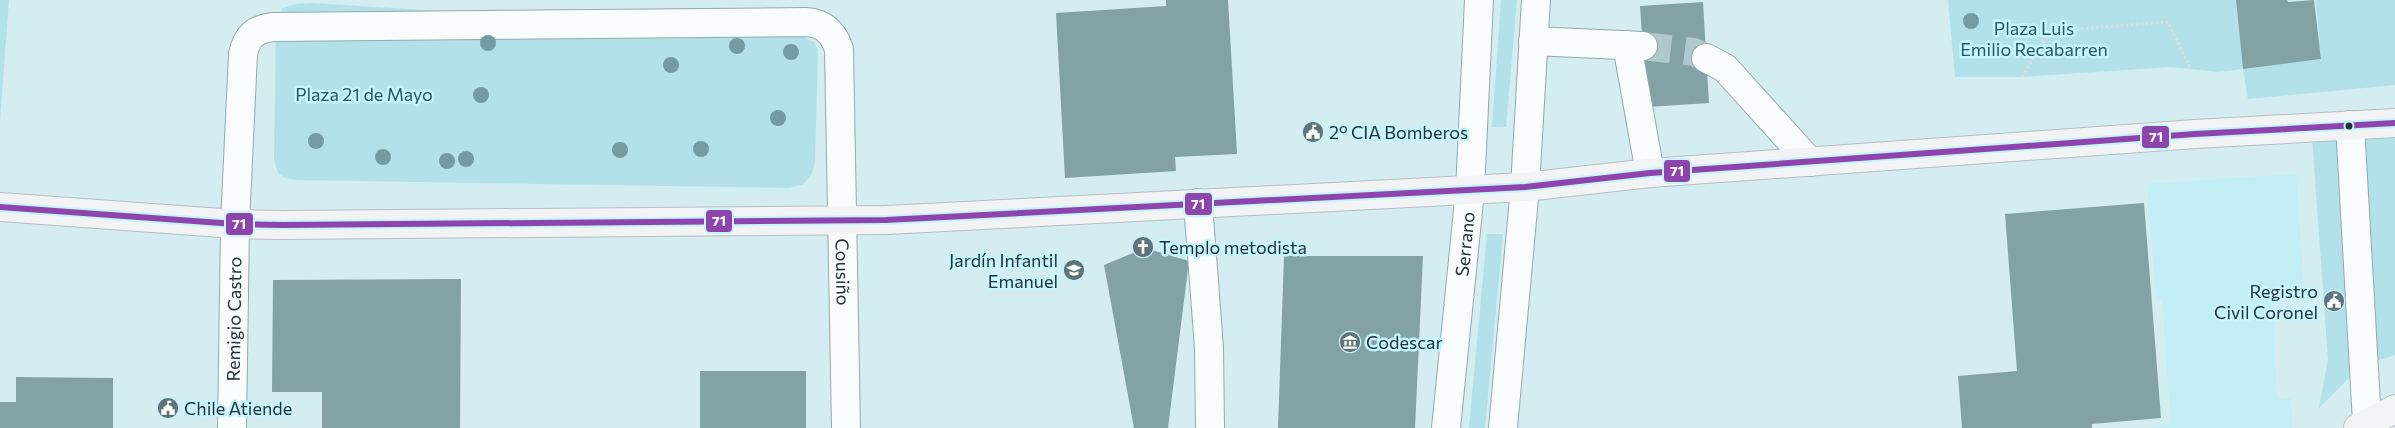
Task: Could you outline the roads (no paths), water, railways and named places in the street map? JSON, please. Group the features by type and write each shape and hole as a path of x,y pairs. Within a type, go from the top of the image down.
{"main road":[{"path":"0,208 235,224 842,222 1525,187 1650,173 2186,135 2395,123"},
{"path":"2363,425 2395,409"}],"street":[{"name":"Serrano","path":"1446,428 1470,190 1479,0"},
{"path":"1503,428 1525,187 1536,0"},
{"name":"Cousiño","path":"252,34 262,28 272,27 806,22 817,23 827,28 835,37 839,49 846,428"},
{"name":"Remigio Castro","path":"232,428 235,224 244,54 246,42 252,34"},
{"path":"1533,41 1635,45 1650,173"},
{"path":"1706,58 1725,68 1810,162"},
{"path":"2350,125 2363,425"},
{"path":"1198,203 1209,348 1210,428"}],"tunnel":[{"path":"1643,46 1694,52 1706,58"}],"place":[{"name":"2° CIA Bomberos","path":"1313,132"},
{"name":"Templo metodista","path":"1143,247"},
{"name":"Jardín Infantil Emanuel","path":"1074,270"},
{"name":"Registro Civil Coronel","path":"2334,301"},
{"name":"Codescar","path":"1350,342"},
{"name":"Chile Atiende","path":"168,408"}],"park label":[{"name":"Plaza Luis Emilio Recabarren","path":"2034,38"},
{"name":"Plaza 21 de Mayo","path":"364,94"}]}
